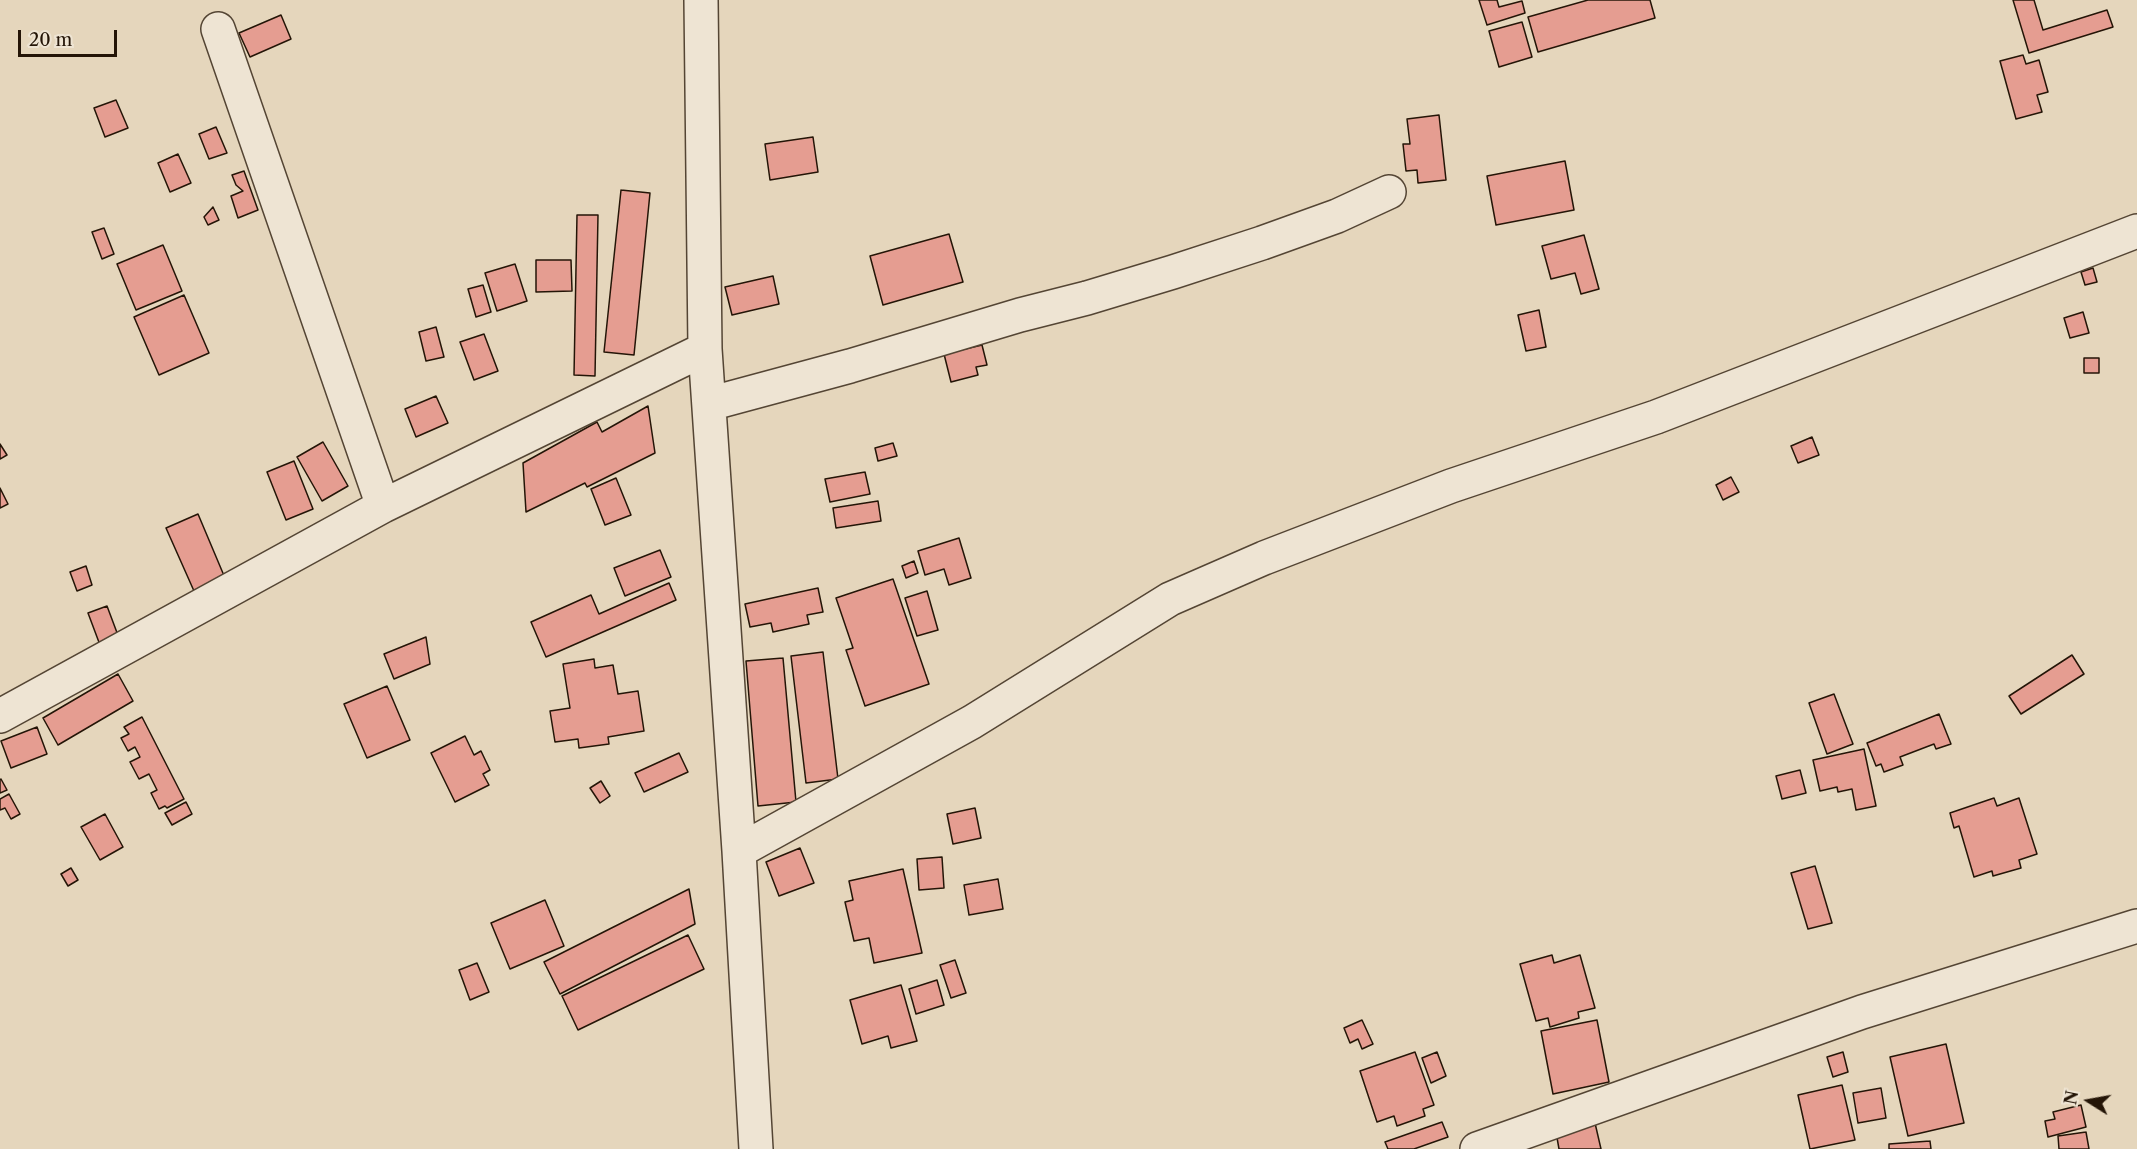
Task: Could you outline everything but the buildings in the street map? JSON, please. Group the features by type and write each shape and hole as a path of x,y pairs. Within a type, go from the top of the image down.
{"street":[{"path":"700,0 705,349 739,851 756,1149"},
{"path":"218,29 383,506"},
{"path":"709,404 850,366 1173,272 1336,216 1389,192"},
{"path":"739,851 972,722 1170,599 1264,558 1451,486 1656,417 2137,231"},
{"path":"0,716 383,506 705,349"},
{"path":"1477,1149 1862,1012 2137,926"}]}
